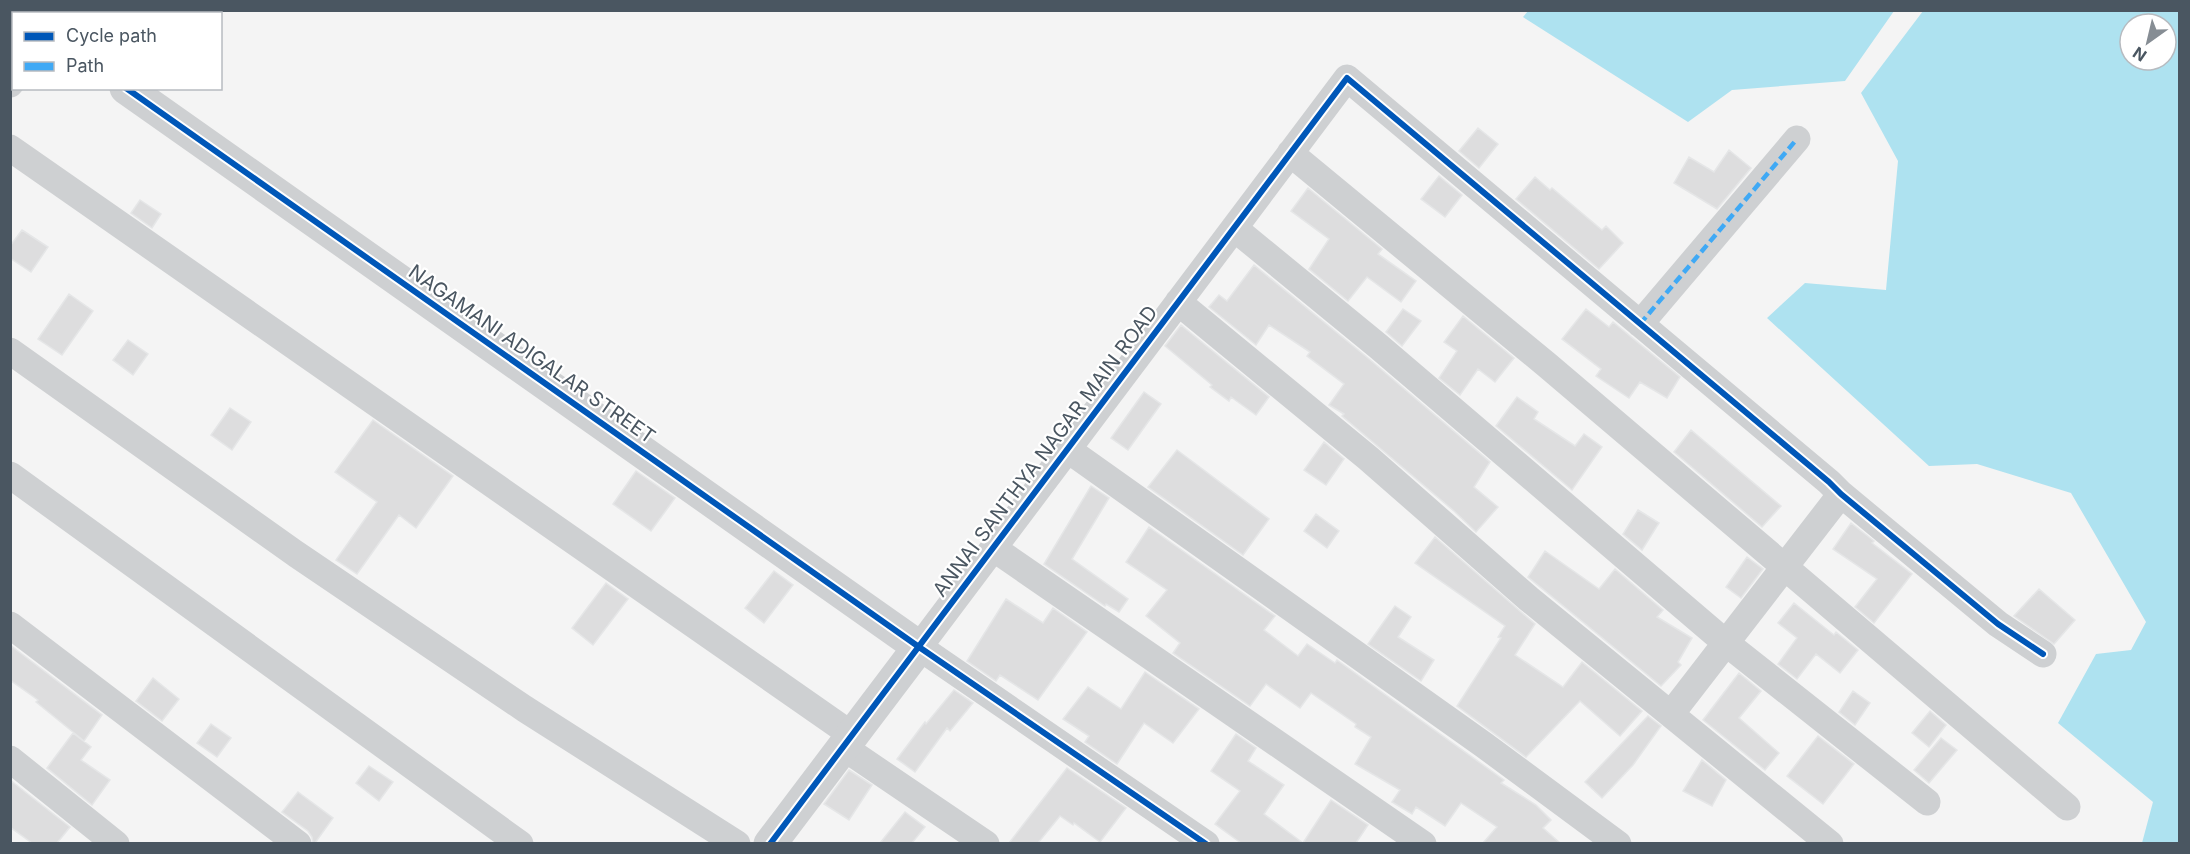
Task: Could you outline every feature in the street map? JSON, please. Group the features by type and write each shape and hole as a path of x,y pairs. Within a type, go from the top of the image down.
{"street":[{"name":"ANNAI SANTHYA NAGAR MAIN ROAD","path":"775,842 847,741 1347,78 1641,324"},
{"name":"NAGAMANI ADIGALAR STREET","path":"129,90 919,647"},
{"path":"1797,139 1641,324 1998,624 2043,654"},
{"path":"10,148 847,741 986,843"},
{"path":"1290,153 1547,365 2067,807"},
{"path":"1234,228 1378,346 1726,643 1927,802"},
{"path":"1178,302 1368,458 1529,599 1830,843"},
{"path":"10,351 326,575 525,709 737,843"},
{"path":"1067,449 1618,843"},
{"path":"10,476 520,843"},
{"path":"1671,714 1841,494"},
{"path":"993,548 1423,843"},
{"path":"10,625 298,843"},
{"path":"919,647 1206,843"},
{"path":"10,759 116,843"}],"water":[{"path":"1528,11 1894,11 1845,81 1732,90 1688,122 1523,17"},
{"path":"1923,11 2179,11 2179,843 2142,843 2153,802 2058,723 2096,654 2131,650 2146,622 2071,493 1977,464 1929,466 1767,318 1805,283 1886,290 1898,161 1861,93"}],"building":[{"path":"1478,128 1498,144 1479,168 1459,151"},
{"path":"1729,150 1751,168 1717,209 1674,183 1689,157 1714,172"},
{"path":"1439,176 1462,195 1445,217 1421,199"},
{"path":"1535,177 1550,190 1552,188 1602,230 1606,226 1623,243 1599,269 1516,199"},
{"path":"1308,188 1382,249 1378,254 1416,281 1401,302 1367,277 1348,301 1309,269 1329,239 1291,211"},
{"path":"140,200 161,214 152,228 131,213"},
{"path":"22,230 48,247 31,272 10,258 10,246"},
{"path":"1254,265 1490,462 1474,487 1498,507 1476,532 1342,416 1344,414 1329,405 1344,384 1307,356 1310,352 1269,325 1256,345 1209,307 1219,295 1227,301"},
{"path":"69,294 93,311 62,355 38,339"},
{"path":"1403,309 1421,321 1402,346 1386,332"},
{"path":"1586,309 1609,327 1613,322 1680,377 1667,398 1640,382 1629,398 1596,376 1601,369 1562,339"},
{"path":"1463,316 1514,358 1495,382 1478,369 1460,395 1439,378 1457,351 1444,342"},
{"path":"1181,325 1269,397 1256,415 1231,397 1229,401 1210,387 1212,385 1165,346"},
{"path":"128,340 148,354 133,375 113,360"},
{"path":"1144,392 1161,404 1128,450 1111,438"},
{"path":"1517,397 1538,412 1534,419 1575,446 1584,434 1602,447 1572,490 1496,426"},
{"path":"230,408 251,422 232,450 211,435"},
{"path":"373,420 453,476 416,528 399,515 357,574 336,560 377,502 335,472"},
{"path":"1691,430 1781,506 1762,527 1674,452"},
{"path":"1324,442 1344,459 1326,485 1304,470"},
{"path":"1177,450 1269,519 1243,555 1148,487"},
{"path":"636,471 675,498 651,531 613,504"},
{"path":"1091,486 1109,498 1072,559 1128,599 1119,612 1106,604 1105,606 1044,564"},
{"path":"1638,510 1659,523 1642,550 1623,534"},
{"path":"1316,514 1339,531 1327,548 1304,531"},
{"path":"1851,523 1874,541 1872,543 1912,574 1874,623 1855,607 1877,579 1833,549"},
{"path":"1149,527 1275,616 1264,630 1298,656 1307,644 1335,663 1337,660 1504,780 1501,783 1536,805 1551,820 1543,828 1560,843 1483,843 1497,827 1461,803 1445,826 1416,807 1412,814 1392,802 1400,790 1355,764 1371,737 1311,693 1300,708 1266,684 1250,706 1173,653 1180,643 1146,616 1167,590 1126,562"},
{"path":"1435,537 1535,624 1515,655 1563,687 1582,662 1642,711 1620,736 1580,701 1526,757 1457,706 1501,638 1498,637 1505,626 1415,563"},
{"path":"1545,551 1599,589 1615,569 1663,610 1657,617 1692,638 1678,662 1681,665 1661,686 1528,577"},
{"path":"1747,557 1763,569 1741,598 1726,587"},
{"path":"774,571 793,585 764,623 745,608"},
{"path":"606,583 628,599 593,645 572,628"},
{"path":"2039,589 2075,620 2054,644 2014,616"},
{"path":"1006,599 1043,623 1053,608 1087,632 1038,700 1000,675 996,681 967,661"},
{"path":"1794,603 1834,635 1836,632 1858,650 1840,673 1816,654 1797,679 1778,664 1797,638 1778,623"},
{"path":"1395,606 1411,617 1398,637 1434,660 1421,681 1368,644"},
{"path":"10,645 102,715 84,741 36,702 38,700 10,680"},
{"path":"1145,672 1199,709 1173,743 1144,723 1117,764 1085,742 1089,736 1063,719 1088,687 1121,709"},
{"path":"1739,673 1761,691 1739,718 1779,753 1765,770 1703,720"},
{"path":"153,678 179,699 162,721 136,701"},
{"path":"954,690 973,703 950,731 947,728 915,772 897,759 925,722 926,724"},
{"path":"1853,691 1870,703 1855,725 1839,712"},
{"path":"1930,711 1946,725 1929,747 1912,733"},
{"path":"1648,716 1661,726 1633,765 1602,798 1585,782"},
{"path":"211,724 231,738 217,757 197,743"},
{"path":"73,733 91,747 81,760 110,780 92,805 47,768"},
{"path":"1236,734 1256,748 1248,761 1284,785 1264,814 1303,843 1241,843 1215,824 1240,791 1211,771"},
{"path":"1818,736 1854,764 1823,804 1787,776"},
{"path":"1941,738 1957,750 1929,783 1914,770"},
{"path":"1702,760 1726,780 1712,806 1683,791"},
{"path":"369,766 393,782 379,801 356,783"},
{"path":"1067,768 1126,808 1100,842 1060,816 1038,843 1009,843"},
{"path":"849,770 872,785 849,820 824,804"},
{"path":"10,780 70,827 57,843 32,843 10,827"},
{"path":"298,792 333,818 315,843 308,831 282,812"},
{"path":"1331,800 1368,825 1356,843 1303,843"},
{"path":"905,812 925,827 912,843 880,843"}],"marked path":[{"path":"1640,324 1797,139"}],"cycle path":[{"path":"770,844 1347,78 1998,624 2043,654"},
{"path":"129,90 919,647 1206,844"}]}
